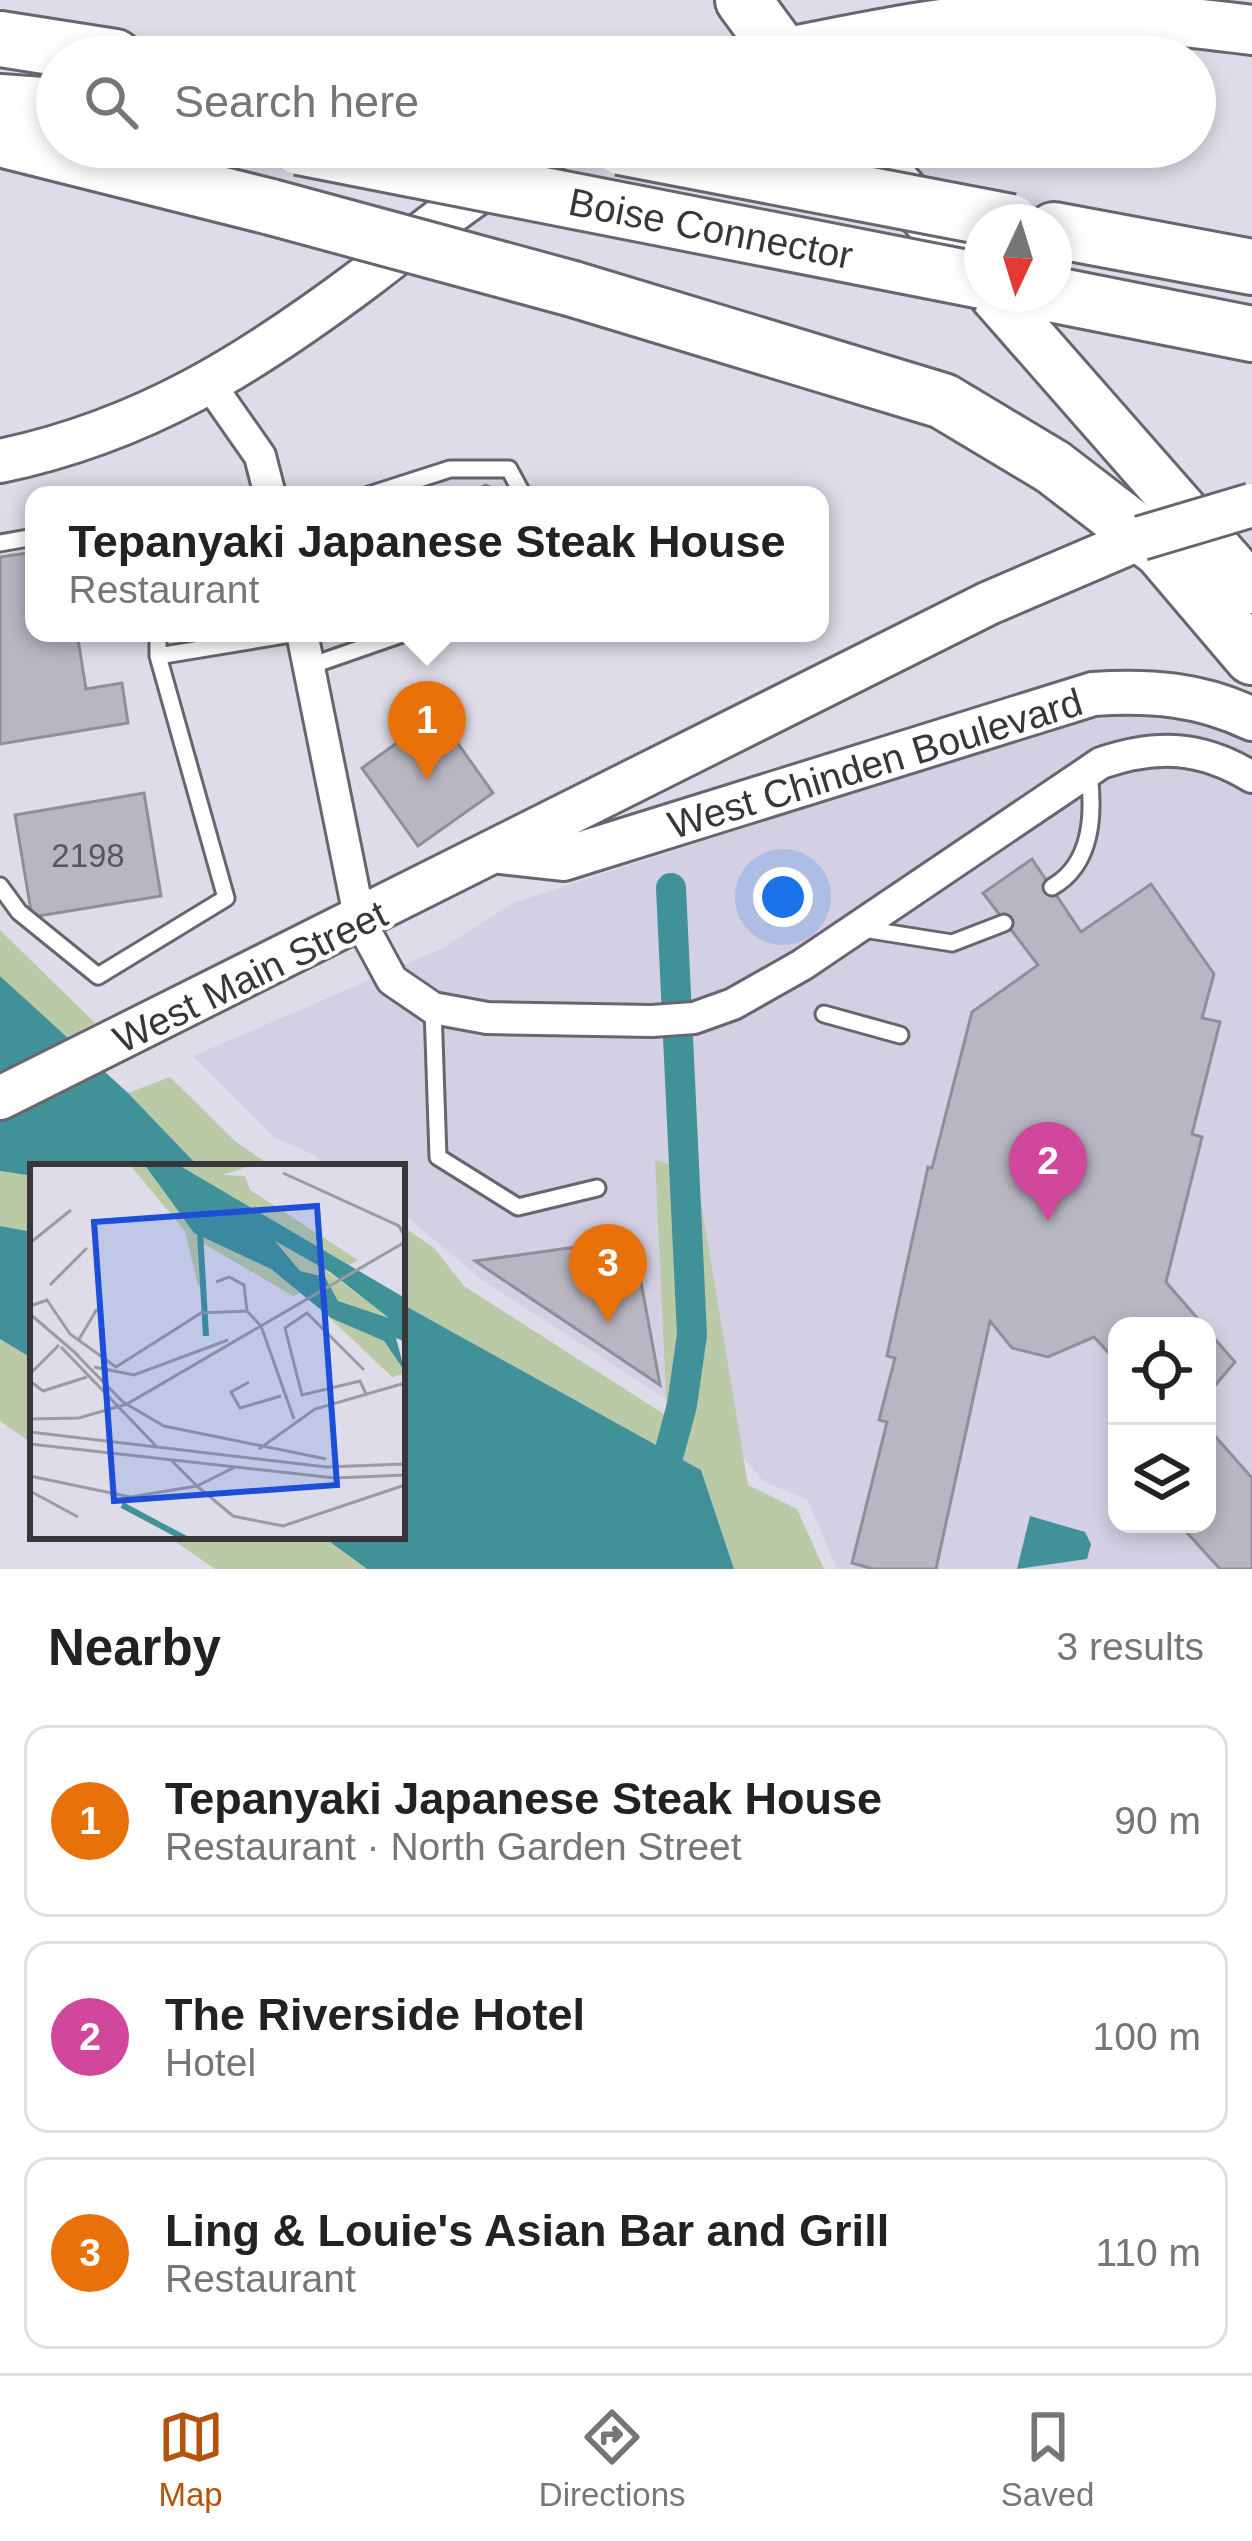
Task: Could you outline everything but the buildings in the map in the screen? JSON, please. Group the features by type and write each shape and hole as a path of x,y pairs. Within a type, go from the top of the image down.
{"highway":[{"path":"743,0 767,36"},
{"path":"0,39 36,45"},
{"path":"0,102 36,105"},
{"path":"0,139 36,148"},
{"path":"116,168 574,289 943,401 1053,467 1161,550 1252,657"},
{"name":"Boise Connector","path":"406,168 964,277"},
{"name":"Boise Connector","path":"729,168 964,213"},
{"path":"1072,233 1252,267"},
{"path":"1072,299 1252,334"}],"main road":[{"path":"883,36 1036,15 1161,19 1252,30"},
{"path":"0,460 93,436 211,386 511,168"},
{"path":"883,168 964,260"},
{"path":"1009,312 1252,589"},
{"name":"West Main Street","path":"0,1098 989,603 1141,538 1252,505"},
{"name":"West Chinden Boulevard","path":"499,851 563,859 1093,694 1187,696 1252,719"}],"street":[{"path":"211,386 260,456 268,486"},
{"path":"303,642 361,921 392,980 433,1009 488,1018 694,1018 782,978 1088,769 1129,754 1190,749 1252,777"}],"lane":[{"path":"397,486 450,469 509,469 518,486"},
{"path":"0,886 20,912 98,976 226,898 158,642"},
{"path":"158,656 244,642"},
{"path":"310,666 379,642"},
{"path":"1052,887 1083,853 1093,818 1088,769"},
{"path":"855,927 952,943 1004,923"},
{"path":"433,1009 438,1157 518,1207 597,1188"},
{"path":"824,1014 900,1035"}],"shaded area":[{"path":"1120,716 1206,723 1252,745 1252,1569 837,1569 807,1499 764,1482 729,1440 482,1280 405,1216 405,1164 322,1164 314,1155 275,1138 193,1056 441,949 513,903 1061,725"}],"green space":[{"path":"0,930 95,1023 66,1039 0,976"},
{"path":"170,1077 235,1141 268,1164 196,1164 128,1093"},
{"path":"655,1160 696,1172 748,1485 797,1509 824,1569 734,1569 701,1470 405,1306 405,1228 434,1248 464,1286 667,1416"},
{"path":"0,1171 30,1176 30,1231 0,1226"},
{"path":"0,1339 30,1357 30,1442 0,1421"},
{"path":"171,1539 326,1539 367,1569 215,1569"}],"water":[{"path":"0,976 128,1093 196,1164 30,1164 30,1176 0,1171"},
{"path":"0,1226 30,1231 30,1357 0,1339"},
{"path":"405,1306 701,1470 734,1569 367,1569 326,1539 405,1539"},
{"path":"1030,1516 1085,1532 1091,1544 1087,1559 1017,1569"}],"waterway":[{"path":"638,1569 682,1405 692,1335 671,888"}],"place":[{"name":"Tepanyaki Japanese Steak House","path":"427,780"},
{"name":"The Riverside Hotel","path":"1048,1221"},
{"name":"Ling & Louie's Asian Bar and Grill","path":"608,1323"}]}
